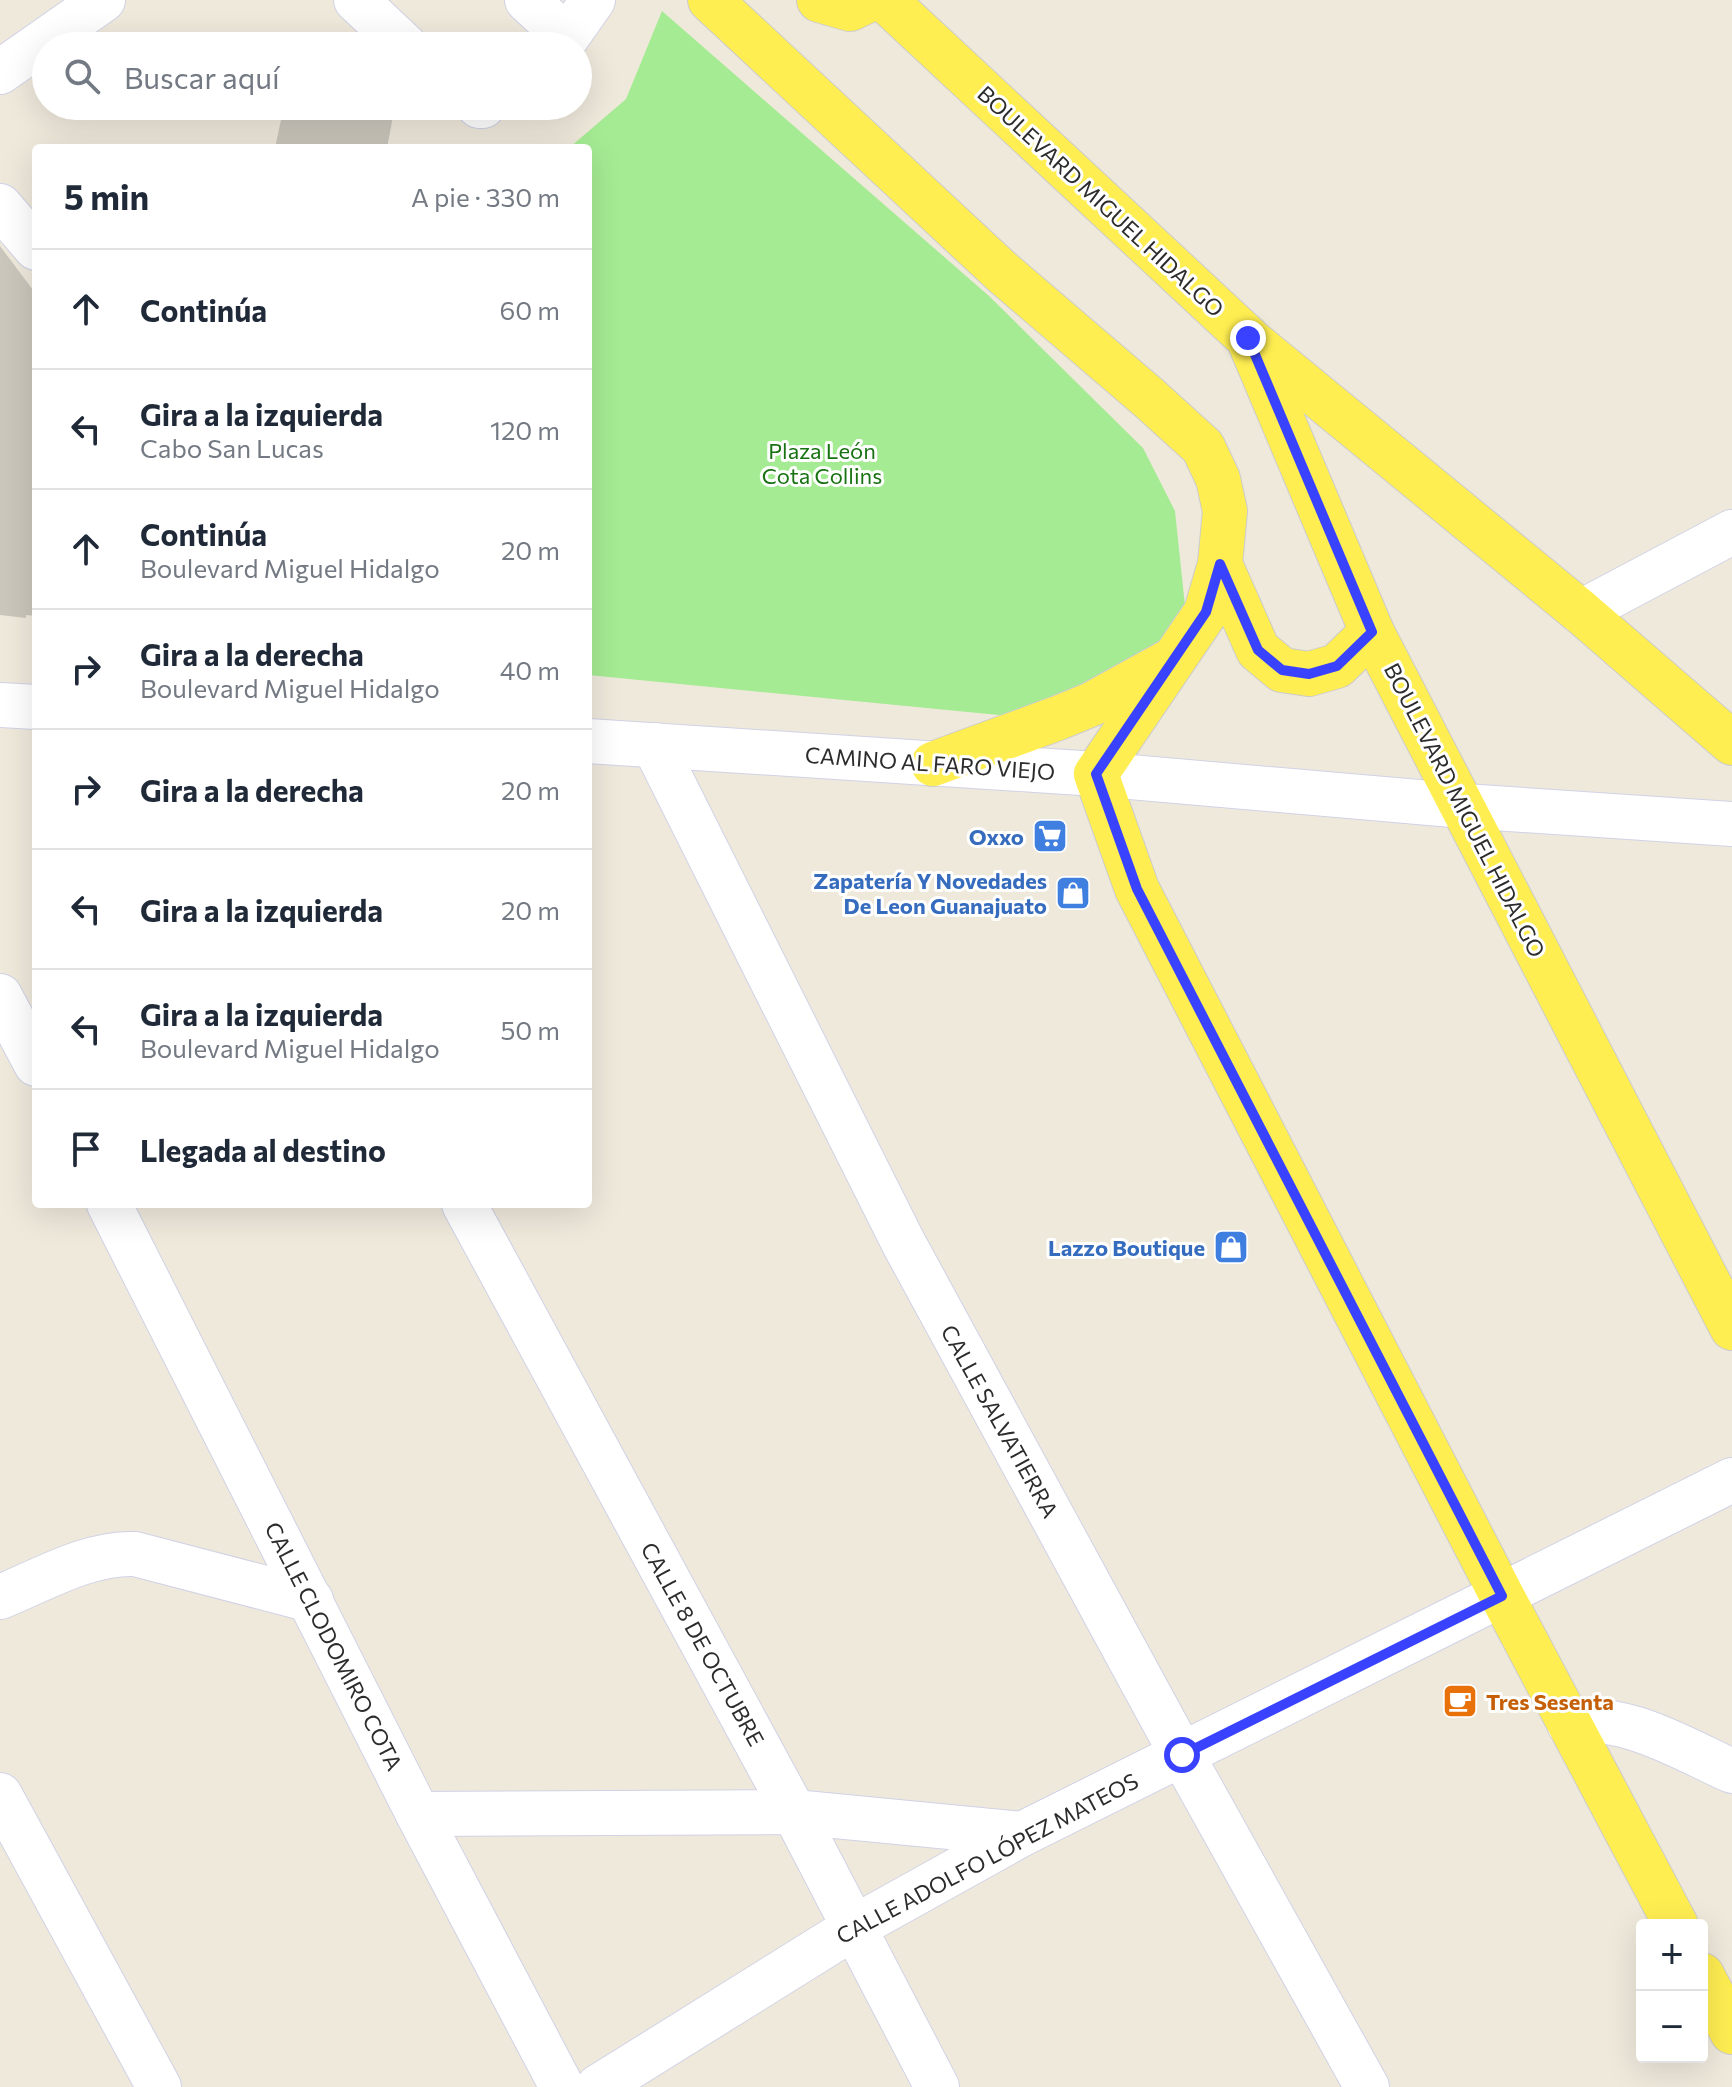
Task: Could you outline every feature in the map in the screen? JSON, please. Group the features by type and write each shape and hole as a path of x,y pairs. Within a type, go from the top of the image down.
{"main road":[{"path":"710,0 1002,272 1203,447 1218,479 1225,511 1220,564 1206,612 1096,774 1137,889 1502,1596 1673,1919"},
{"path":"819,0 850,9 869,0"},
{"name":"BOULEVARD MIGUEL HIDALGO","path":"885,0 1248,338 1372,632 1732,1328"},
{"path":"1248,338 1581,612 1732,743"},
{"path":"1220,564 1258,650 1282,670 1309,674 1337,666 1372,632"},
{"path":"933,764 1092,704 1176,658"},
{"path":"1708,1986 1732,2032"}],"street":[{"path":"57,32 103,0"},
{"path":"356,0 390,32"},
{"path":"527,0 554,32"},
{"path":"570,32 593,0"},
{"path":"0,72 32,50"},
{"path":"0,206 32,243"},
{"path":"1581,612 1732,532"},
{"path":"0,705 32,707"},
{"name":"CAMINO AL FARO VIEJO","path":"592,741 1096,774 1464,806"},
{"name":"CALLE SALVATIERRA","path":"654,745 903,1242 1367,2087"},
{"path":"1464,806 1732,824"},
{"path":"0,996 32,1056"},
{"name":"CALLE CLODOMIRO COTA","path":"111,1208 418,1814 562,2087"},
{"name":"CALLE 8 DE OCTUBRE","path":"466,1208 794,1812 937,2087"},
{"name":"CALLE ADOLFO LÓPEZ MATEOS","path":"598,2087 853,1928 1022,1834 1732,1480"},
{"path":"0,1597 115,1553 135,1554 311,1600"},
{"path":"1569,1724 1598,1720 1622,1725 1732,1771"},
{"path":"0,1795 159,2087"},
{"path":"418,1814 794,1812 1022,1834"}],"green space":[{"name":"Plaza León Cota Collins","path":"662,11 989,296 1143,448 1175,511 1185,606 1137,671 1009,716 592,675 592,144 574,144 626,99"}],"building":[{"path":"281,120 392,120 388,144 276,144"},
{"path":"0,246 32,289 32,616 26,615 26,618 0,615"}],"place":[{"name":"Oxxo","path":"1050,836"},
{"name":"Zapatería Y Novedades De Leon Guanajuato","path":"1073,893"},
{"name":"Lazzo Boutique","path":"1231,1247"},
{"name":"Tres Sesenta","path":"1460,1701"}],"route":[{"path":"1182,1755 1502,1596 1137,889 1096,774 1206,612 1220,564 1258,650 1282,670 1309,674 1337,666 1372,632 1248,338"}]}
